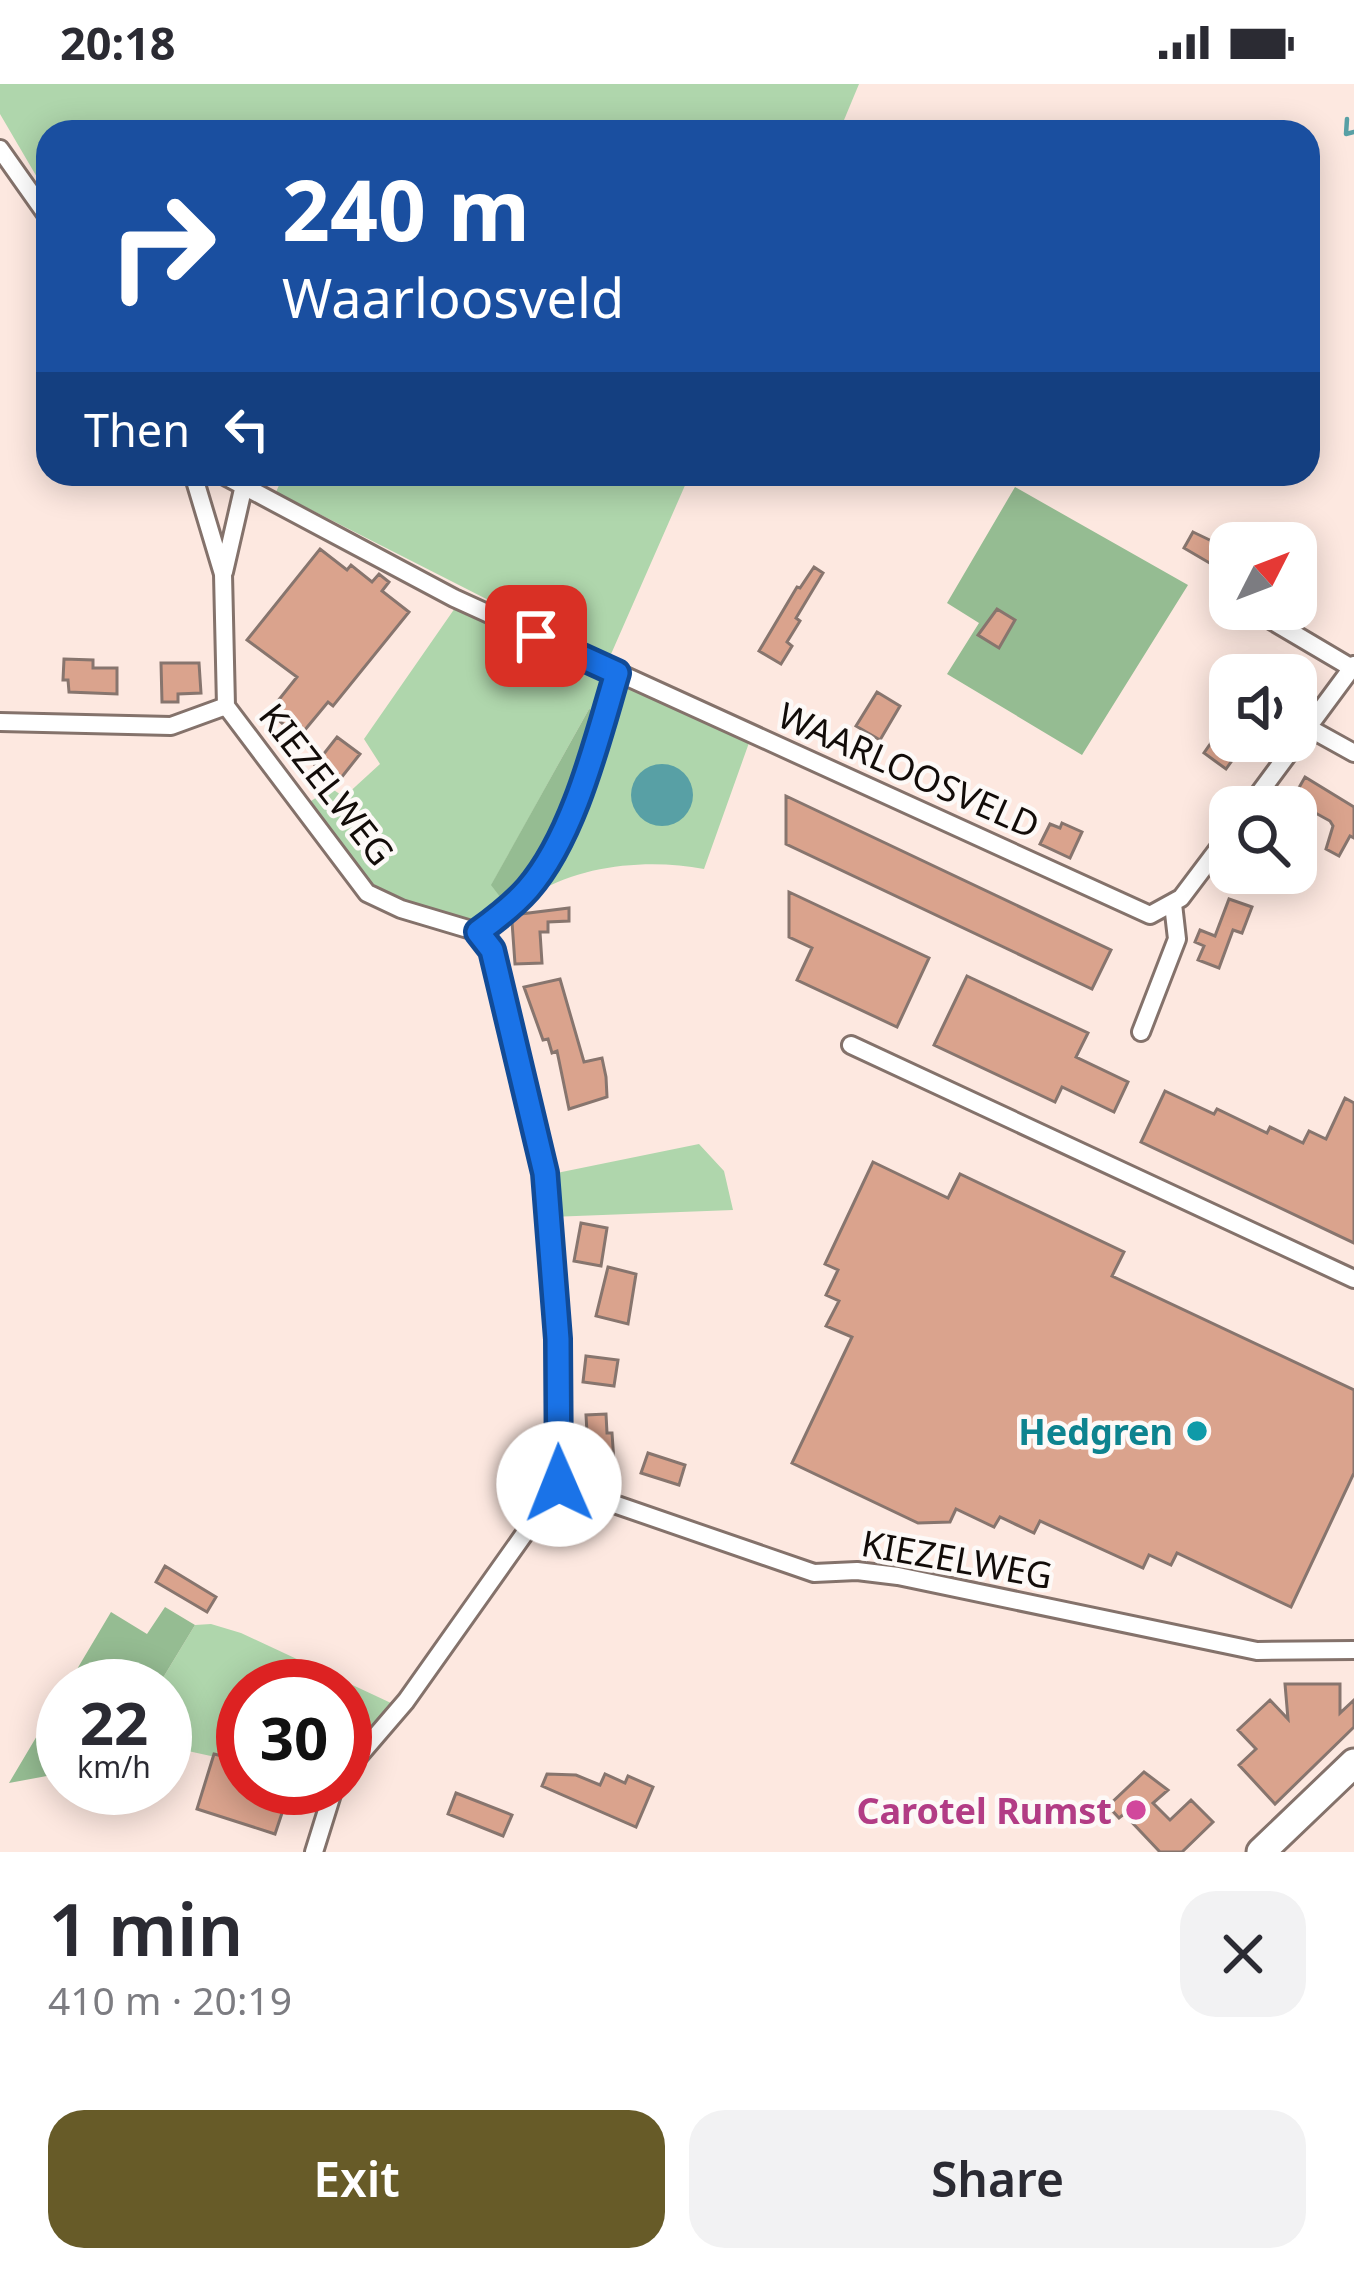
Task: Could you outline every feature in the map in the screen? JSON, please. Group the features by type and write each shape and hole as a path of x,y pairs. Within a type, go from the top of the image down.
{"main road":[{"path":"1262,1852 1354,1763"}],"street":[{"path":"0,149 36,200"},
{"name":"KIEZELWEG","path":"197,486 223,574 226,706 368,893 478,932"},
{"path":"223,574 244,486"},
{"name":"WAARLOOSVELD","path":"246,486 454,598 1150,915 1173,904"},
{"path":"1289,630 1353,666 1317,717"},
{"path":"372,1741 406,1701 559,1484 558,1339 545,1173 492,950 478,932 518,899 550,858 617,673"},
{"path":"0,722 172,726 226,706"},
{"path":"1317,732 1354,753"},
{"path":"1265,786 1283,762"},
{"path":"1142,1032 1178,938 1173,904 1209,859"},
{"path":"851,1045 1354,1280"},
{"name":"KIEZELWEG","path":"559,1484 814,1573 898,1576 1258,1651 1354,1650"},
{"path":"314,1852 326,1815"}],"green space":[{"path":"0,84 859,84 844,120 36,120 36,176 0,114"},
{"path":"279,486 685,486 608,661 276,492"},
{"path":"1015,487 1188,585 1082,755 947,674 979,623 947,603"},
{"path":"455,608 605,679 597,711 589,709 492,884 504,902 477,921 459,921 385,895 363,880 311,801 331,788 344,797 380,764 364,739"},
{"path":"622,683 750,740 704,869 619,866 576,875 538,892 568,834"},
{"path":"589,709 597,711 562,812 537,860 504,902 491,885"},
{"path":"699,1144 724,1171 733,1210 550,1217 542,1176"},
{"path":"165,1607 195,1625 174,1659 83,1659 111,1612 147,1634"},
{"path":"211,1624 241,1633 297,1659 216,1659 216,1757 192,1752 192,1659 174,1659 195,1625"},
{"path":"372,1694 391,1703 372,1727"},
{"path":"36,1738 36,1778 9,1783"}],"water":[{"path":"662,764 684,773 693,795 684,817 662,826 640,817 631,795 640,773"}],"building":[{"path":"1193,532 1209,540 1209,563 1184,548"},
{"path":"320,549 372,582 379,574 389,582 382,591 409,612 333,706 328,702 294,743 285,735 289,729 269,712 297,677 247,640"},
{"path":"814,567 823,573 796,618 800,621 787,642 792,646 781,664 759,651"},
{"path":"997,609 1015,620 999,648 978,635"},
{"path":"64,659 93,660 93,668 117,668 117,694 69,692 68,680 63,680"},
{"path":"161,663 199,663 201,693 178,694 178,702 162,702"},
{"path":"877,692 900,706 880,740 856,726"},
{"path":"337,737 360,754 337,783 315,765"},
{"path":"1305,777 1354,807 1354,838 1350,836 1339,856 1326,849 1333,826 1317,814 1317,786 1300,786"},
{"path":"786,796 1111,950 1092,989 786,844"},
{"path":"1062,823 1082,832 1070,858 1040,844 1050,824 1060,828"},
{"path":"789,892 929,958 897,1027 797,980 812,948 789,937"},
{"path":"1229,899 1252,907 1242,933 1233,930 1219,968 1198,960 1204,946 1195,942 1200,930 1215,936"},
{"path":"569,908 569,921 548,922 548,932 540,932 542,963 515,964 512,922 521,914"},
{"path":"967,976 1088,1033 1076,1057 1128,1082 1114,1112 1062,1087 1055,1102 934,1045"},
{"path":"560,979 584,1062 602,1058 606,1077 607,1097 569,1109 557,1051 552,1053 548,1039 543,1040 524,987"},
{"path":"1165,1091 1214,1114 1217,1109 1267,1133 1270,1127 1303,1143 1309,1131 1326,1139 1345,1098 1354,1103 1354,1243 1141,1142"},
{"path":"873,1162 948,1198 960,1174 1124,1252 1112,1276 1354,1390 1354,1473 1291,1607 1177,1553 1171,1565 1149,1555 1143,1568 1040,1521 1034,1533 1000,1517 994,1527 956,1509 950,1522 918,1523 792,1463 852,1337 826,1326 839,1301 826,1295 838,1270 825,1264"},
{"path":"581,1223 607,1228 601,1266 574,1261"},
{"path":"608,1267 636,1274 628,1324 596,1316"},
{"path":"586,1356 618,1360 614,1386 583,1382"},
{"path":"606,1414 614,1462 584,1463 586,1415"},
{"path":"648,1453 685,1465 679,1485 641,1473"},
{"path":"165,1566 216,1597 207,1612 156,1582"},
{"path":"1285,1684 1340,1684 1340,1713 1354,1700 1354,1727 1275,1804 1239,1765 1256,1749 1238,1730 1270,1700 1288,1719"},
{"path":"214,1754 216,1815 281,1815 275,1834 197,1809"},
{"name":"Carotel Rumst","path":"1144,1772 1168,1790 1153,1803 1170,1820 1191,1800 1213,1822 1182,1852 1160,1852 1124,1814 1119,1818 1108,1806"},
{"path":"547,1774 576,1775 600,1785 605,1774 625,1783 628,1776 653,1787 636,1827 542,1786"},
{"path":"456,1793 512,1815 503,1836 448,1814"}],"waterway":[{"path":"1347,119 1346,134 1354,132"}],"place":[{"name":"Hedgren","path":"1197,1431"},
{"name":"Carotel Rumst","path":"1136,1810"}],"route":[{"path":"536,636 617,673 550,858 507,911 478,932 492,950 545,1173 558,1339 559,1484"}]}
